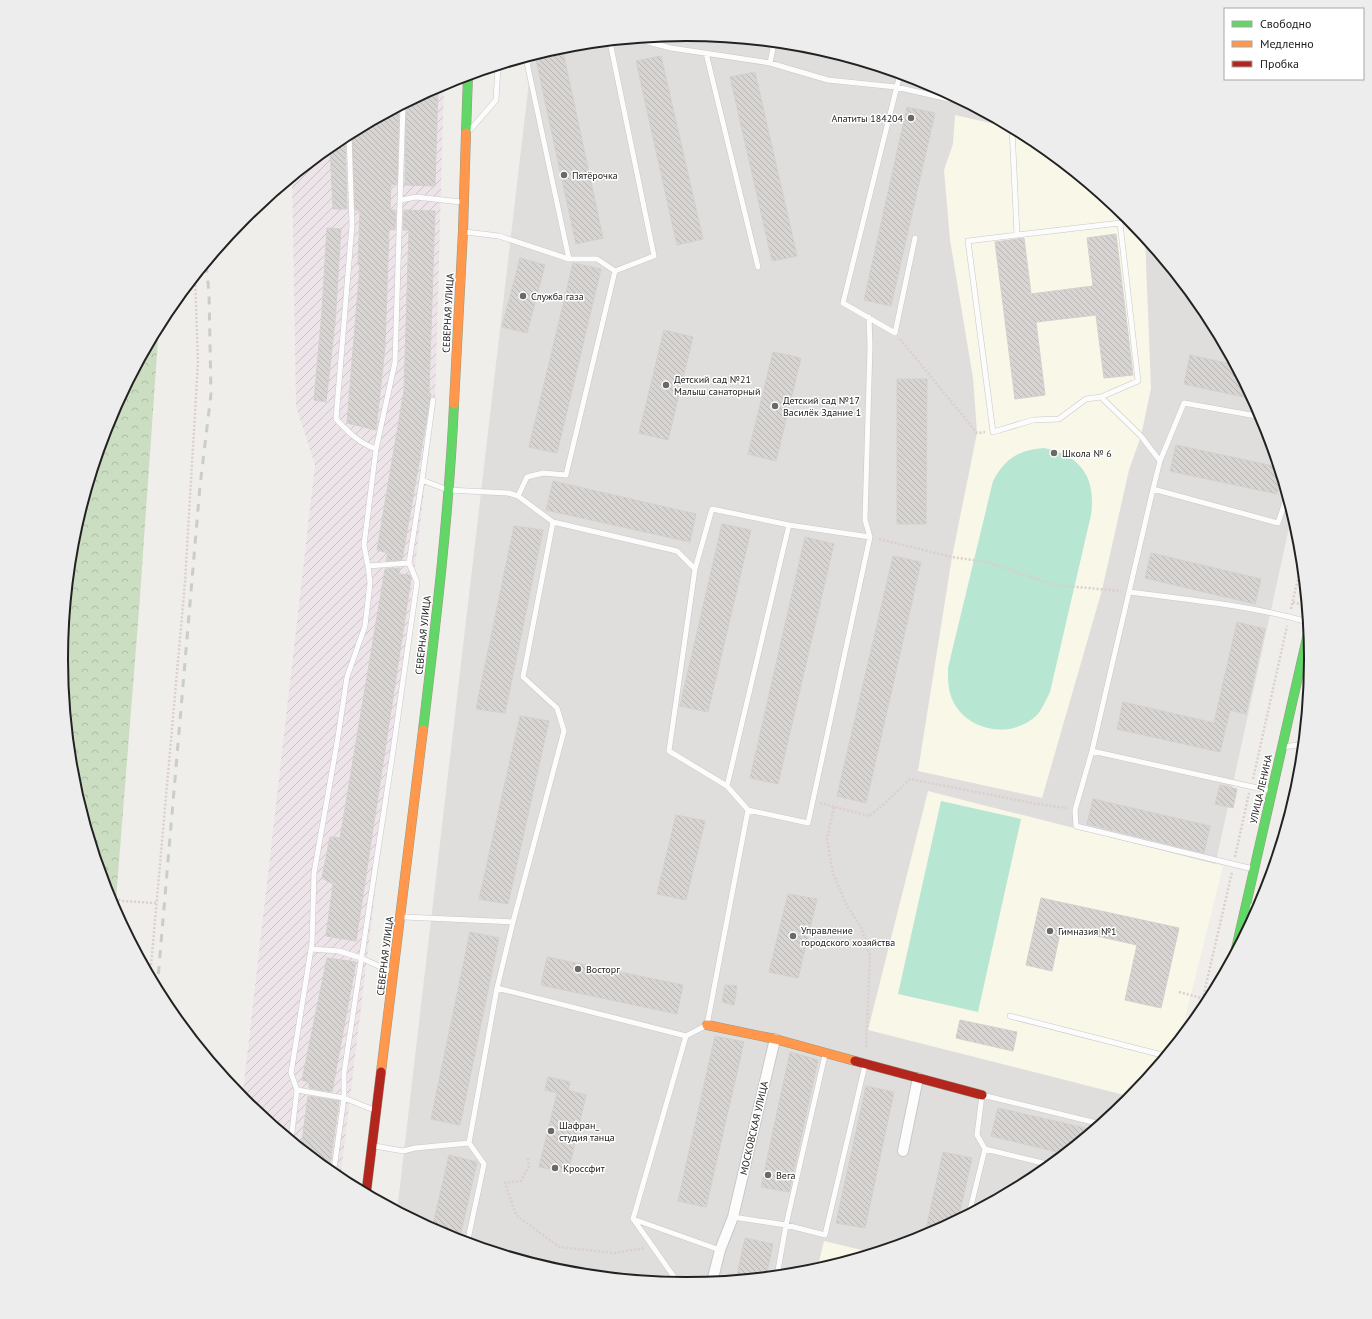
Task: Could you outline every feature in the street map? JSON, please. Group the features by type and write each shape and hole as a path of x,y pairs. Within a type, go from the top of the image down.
{"main road":[{"name":"СЕВЕРНАЯ УЛИЦА","path":"367,1189 435,633 452,451 463,232 468,81"},
{"name":"УЛИЦА ЛЕНИНА","path":"1238,938 1304,648"},
{"path":"707,1025 775,1039 982,1095"}],"street":[{"name":"МОСКОВСКАЯ УЛИЦА","path":"713,1277 720,1250 733,1217 775,1039"},
{"path":"903,1151 918,1078"}],"lane":[{"path":"648,42 671,48 770,63 828,80 896,87 945,98"},
{"path":"611,45 654,256 615,271"},
{"path":"770,63 773,47"},
{"path":"706,53 758,267"},
{"path":"527,62 569,259"},
{"path":"465,136 496,100 498,71"},
{"path":"898,79 843,303 895,332 916,238"},
{"path":"291,1135 297,1090 291,1074 311,949 314,873 347,677 365,626 370,583 364,545 376,449 395,362 403,110"},
{"path":"1012,134 1016,235"},
{"path":"349,141 352,225 336,419 349,434 366,446 376,449"},
{"path":"401,200 416,197 463,202"},
{"path":"1120,223 1138,381 1101,397 1086,399 1059,419 1033,420 993,432 968,241 1016,235 1120,223"},
{"path":"463,232 499,236 569,259 597,259 615,271"},
{"path":"518,496 527,477 544,473 566,475 615,271"},
{"path":"869,317 870,346 865,520 870,537 808,823 748,810 727,786 669,750 695,569 712,509 789,525 870,537"},
{"path":"1101,397 1141,436 1160,461"},
{"path":"335,1169 344,1098 344,1073 417,582 409,563 434,400"},
{"path":"1254,416 1184,403 1160,461 1152,489 1130,592 1092,751 1075,810 1076,826 1254,869"},
{"path":"422,480 448,490 518,496 553,522 676,551 695,569"},
{"path":"1152,489 1278,523 1284,504"},
{"path":"468,1238 484,1164 469,1143 497,988 564,731 557,708 523,677 553,522"},
{"path":"727,786 789,525"},
{"path":"368,566 409,563"},
{"path":"1130,592 1228,605 1289,616 1303,620"},
{"path":"1282,747 1298,745"},
{"path":"1092,751 1272,791"},
{"path":"497,988 686,1036 707,1025 748,810"},
{"path":"1245,908 1253,906"},
{"path":"1245,908 1251,909"},
{"path":"401,917 513,922"},
{"path":"311,949 339,952 361,958 394,972"},
{"path":"1010,1016 1161,1055"},
{"path":"633,1220 686,1036"},
{"path":"778,1271 786,1225 825,1053"},
{"path":"733,1217 786,1225 825,1235 866,1064"},
{"path":"297,1090 344,1098 377,1110"},
{"path":"970,1208 985,1149 977,1135 982,1095 1096,1123"},
{"path":"372,1146 403,1151 416,1148 469,1143"},
{"path":"985,1149 1045,1163"},
{"path":"633,1220 675,1278"},
{"path":"633,1220 720,1250"}],"path":[{"path":"151,970 185,574 198,362 195,283"},
{"path":"895,332 977,433 993,432"},
{"path":"870,537 952,556 986,562 1055,585 1130,592"},
{"path":"1293,602 1301,604"},
{"path":"813,801 868,816 882,806 910,779 1075,810"},
{"path":"834,807 827,839 833,873 846,904 861,927 870,956 866,1064"},
{"path":"116,899 122,901 156,903"},
{"path":"1180,992 1203,998"},
{"path":"528,1158 529,1166 521,1181 505,1183 516,1215 559,1247 615,1253 652,1246"}],"shaded area":[{"path":"646,42 726,42 767,46 846,62 923,88 960,105 1030,145 1094,194 1151,252 1177,283 1222,350 1241,386 1272,461 1290,525 1178,1034 1151,1067 1094,1125 1030,1174 960,1214 923,1231 846,1257 807,1266 767,1273 726,1277 646,1277 605,1273 526,1257 487,1245 449,1231 398,1206 531,61 605,46"},
{"path":"444,90 435,402 341,1173 278,1125 243,1091 315,465 296,406 292,183 342,145 412,105"},
{"name":"Школа № 6","path":"955,115 995,124 1030,145 1094,194 1145,246 1151,388 1141,436 1129,470 1102,590 1042,798 918,771 952,557 977,433 973,378 950,240 944,170 953,144"},
{"name":"Гимназия №1","path":"928,791 1223,866 1182,1028 1151,1067 1125,1095 868,1030"},
{"path":"824,1241 866,1251 846,1257 819,1263"}],"green space":[{"path":"158,337 139,610 116,898 100,858 79,780 69,700 69,619 79,539 100,461 131,386"},
{"path":"1044,448 1068,457 1077,463 1084,471 1091,490 1091,515 1050,692 1038,714 1028,722 1016,727 991,729 968,719 959,710 952,699 948,680 948,668 993,481 1003,466 1020,453"},
{"path":"941,801 1021,819 978,1012 898,994"}],"building":[{"path":"563,53 603,238 576,244 536,60"},
{"path":"661,56 703,239 677,245 636,61"},
{"path":"755,72 797,256 772,261 730,77"},
{"path":"438,93 435,186 405,185 406,108"},
{"path":"907,107 935,113 891,306 864,300"},
{"path":"399,112 397,185 391,184 390,210 396,210 395,230 389,229 385,347 376,430 347,423 360,265 358,265 360,210 355,210 352,139"},
{"path":"345,143 347,209 333,209 330,153"},
{"path":"404,210 435,211 429,393 431,394 402,560 386,561 388,553 377,550 404,390 409,230 403,230"},
{"path":"327,228 341,229 335,323 326,402 314,400 322,312"},
{"path":"1116,234 1133,375 1104,378 1096,315 1036,322 1045,395 1015,399 995,242 1024,238 1031,294 1093,286 1087,238"},
{"name":"Служба газа","path":"520,258 545,265 527,333 502,327"},
{"path":"573,263 601,269 557,453 529,447"},
{"name":"Детский сад №21 Малыш санаторный","path":"664,330 693,337 668,440 639,433"},
{"name":"Детский сад №17 Василёк Здание 1","path":"773,352 801,358 776,461 748,454"},
{"path":"1190,355 1229,364 1246,397 1184,384"},
{"path":"897,379 927,379 926,524 897,524"},
{"path":"1176,445 1273,466 1279,485 1277,494 1170,471"},
{"path":"553,481 696,514 690,542 546,510"},
{"path":"722,524 751,530 708,712 680,706"},
{"path":"514,526 543,530 505,713 476,709"},
{"path":"805,537 834,544 778,784 750,778"},
{"path":"1151,553 1261,579 1255,604 1145,578"},
{"path":"893,556 921,562 866,803 837,796"},
{"path":"400,568 399,574 410,575 411,579 356,941 326,936 333,884 322,878 330,837 340,838 385,569"},
{"path":"1237,622 1265,629 1246,714 1230,710 1220,752 1117,729 1123,702 1214,723"},
{"path":"520,716 549,721 508,904 479,899"},
{"path":"1220,785 1237,789 1233,808 1215,804"},
{"path":"1093,799 1210,826 1204,853 1087,824"},
{"path":"676,815 705,821 686,900 657,894"},
{"name":"Управление городского хозяйства","path":"788,894 817,899 798,978 769,972"},
{"path":"1041,898 1179,928 1161,1008 1125,1000 1137,945 1061,928 1052,971 1026,965"},
{"path":"470,932 499,938 460,1125 431,1119"},
{"path":"547,957 683,985 677,1014 541,985"},
{"path":"327,958 356,962 332,1092 309,1088 309,1082 302,1080"},
{"path":"725,985 737,986 734,1005 722,1002"},
{"path":"960,1020 1017,1032 1013,1051 956,1038"},
{"path":"715,1036 744,1042 706,1207 678,1201"},
{"path":"790,1052 818,1060 789,1192 761,1187"},
{"path":"548,1077 570,1082 568,1090 586,1095 568,1173 539,1167 557,1093 545,1090"},
{"path":"866,1086 894,1092 865,1228 836,1223"},
{"path":"308,1096 339,1101 330,1165 302,1144"},
{"path":"998,1108 1089,1129 1059,1153 991,1136"},
{"path":"943,1152 972,1158 959,1214 926,1230"},
{"path":"449,1155 477,1162 460,1235 433,1224"},
{"path":"745,1238 773,1244 767,1273 737,1276"}],"railway":[{"path":"158,981 200,486 211,394 209,293 207,269"}],"traffic: fast":[{"path":"466,133 468,81"},
{"path":"423,730 445,527 454,404"},
{"path":"1238,938 1304,652"}],"traffic: slow":[{"path":"454,404 463,231 466,133"},
{"path":"381,1072 423,730"},
{"path":"707,1025 775,1039 855,1061"}],"traffic: jam":[{"path":"855,1061 982,1095"},
{"path":"367,1189 381,1072"}],"place":[{"name":"Апатиты 184204","path":"911,118"},
{"name":"Пятёрочка","path":"564,175"},
{"name":"Служба газа","path":"523,296"},
{"name":"Детский сад №21 Малыш санаторный","path":"666,385"},
{"name":"Детский сад №17 Василёк Здание 1","path":"775,406"},
{"name":"Школа № 6","path":"1054,453"},
{"name":"Гимназия №1","path":"1050,931"},
{"name":"Управление городского хозяйства","path":"793,936"},
{"name":"Восторг","path":"578,969"},
{"name":"Шафран_ студия танца","path":"551,1131"},
{"name":"Кроссфит","path":"555,1168"},
{"name":"Вега","path":"768,1175"}]}
